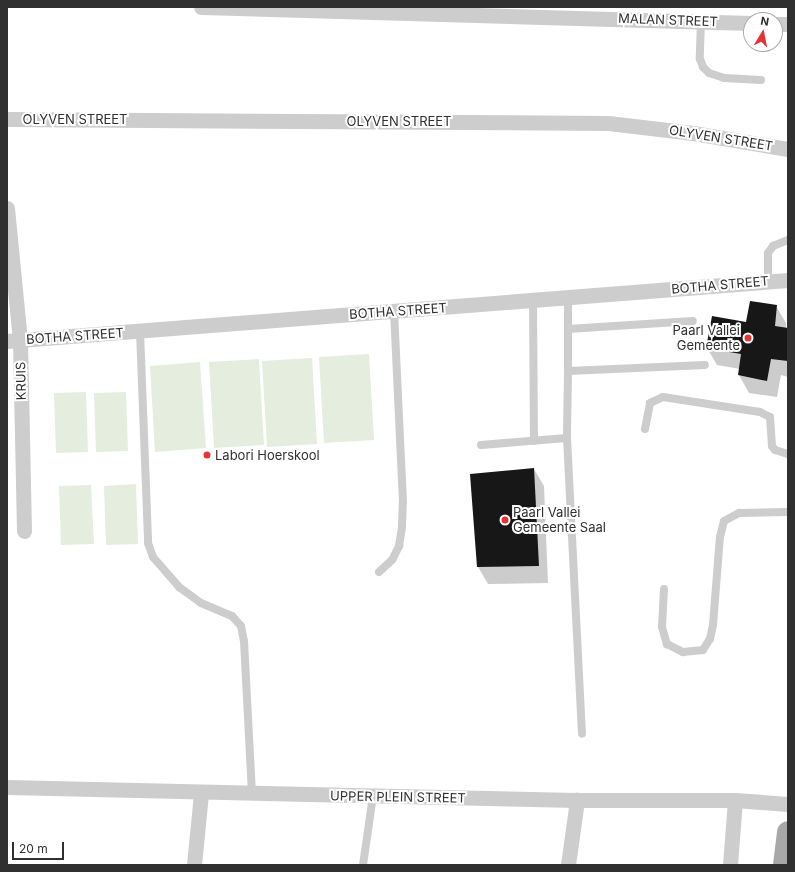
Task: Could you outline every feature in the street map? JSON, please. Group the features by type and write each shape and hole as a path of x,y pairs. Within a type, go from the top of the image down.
{"main road":[{"path":"784,865 788,832"}],"street":[{"name":"MALAN STREET","path":"201,7 501,11 743,23"},
{"name":"OLYVEN STREET","path":"7,119 608,123 679,131 788,149"},
{"name":"KRUIS","path":"7,208 24,531"},
{"name":"BOTHA STREET","path":"13,340 788,280"},
{"name":"UPPER PLEIN STREET","path":"7,787 201,793 577,800 735,800 788,804"},
{"path":"194,865 201,793"},
{"path":"568,865 577,800"},
{"path":"730,865 735,800"}],"lane":[{"path":"701,21 700,59 703,67 709,73 724,78 761,80"},
{"path":"768,281 768,253 773,246 788,240"},
{"path":"568,297 567,438 582,734"},
{"path":"533,300 534,441"},
{"path":"379,572 392,560 400,546 402,518 394,311"},
{"path":"568,328 693,321"},
{"path":"140,331 148,543 153,557 179,587 201,603 232,616 241,626 244,641 252,794"},
{"path":"568,371 705,365"},
{"path":"645,429 650,403 663,397 760,412 770,417 772,446 775,450 788,454"},
{"path":"481,445 567,438"},
{"path":"664,589 662,627 667,644 683,652 703,650 710,639 713,625 720,537 724,521 739,513 788,512"},
{"path":"363,865 373,796"}],"green space":[{"path":"369,354 374,440 324,443 319,357"},
{"path":"312,358 317,444 267,447 262,361"},
{"path":"259,359 264,445 214,448 209,362"},
{"path":"200,362 206,448 155,452 150,366"},
{"path":"86,392 88,452 56,453 54,393"},
{"path":"126,392 128,451 96,452 94,393"},
{"path":"136,484 138,544 106,545 104,486"},
{"path":"91,485 94,544 61,545 59,486"}],"building":[{"name":"Paarl Vallei Gemeente","path":"750,301 777,305 775,326 788,328 788,361 771,359 767,381 738,375 741,354 706,348 712,316 746,322"},
{"name":"Paarl Vallei Gemeente Saal","path":"534,468 539,566 477,567 470,474"}],"place":[{"name":"Paarl Vallei Gemeente","path":"748,338"},
{"name":"Labori Hoerskool","path":"207,455"},
{"name":"Paarl Vallei Gemeente Saal","path":"505,520"}]}
